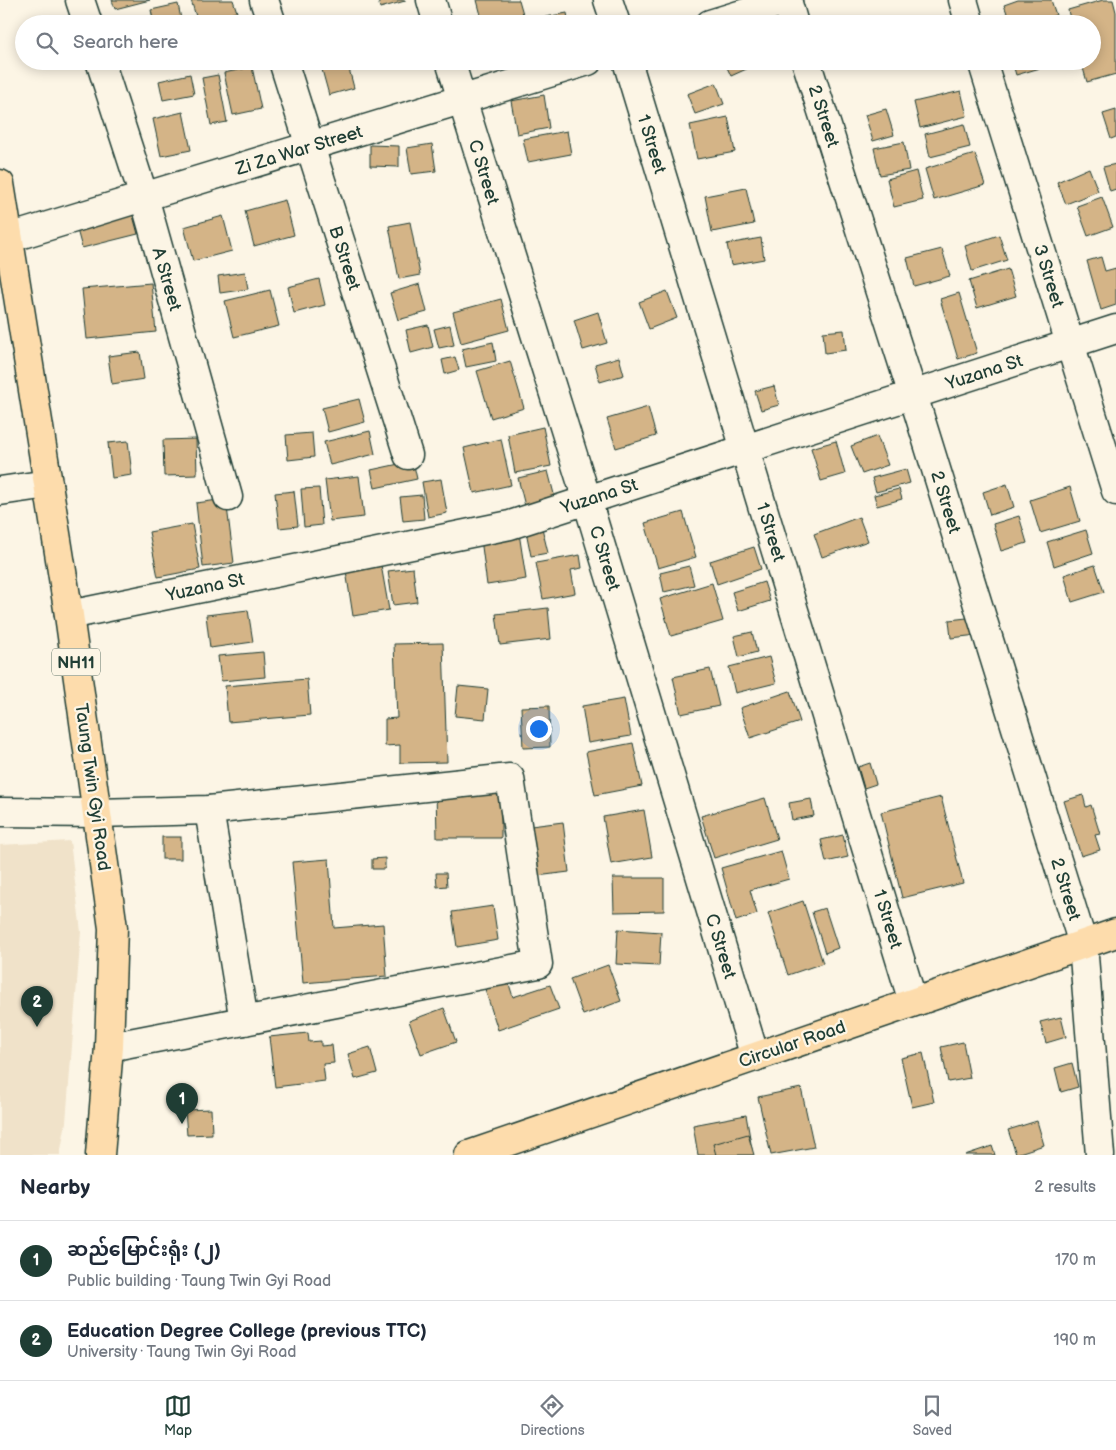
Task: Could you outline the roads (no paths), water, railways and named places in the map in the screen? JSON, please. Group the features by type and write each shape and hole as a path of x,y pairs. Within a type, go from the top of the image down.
{"main road":[{"name":"Taung Twin Gyi Road","path":"0,184 69,615 113,928 103,1151"},
{"name":"Circular Road","path":"469,1155 514,1147 754,1057 1116,932"}],"street":[{"path":"80,0 85,15"},
{"path":"264,0 269,15"},
{"path":"431,0 435,15"},
{"path":"608,0 613,15"},
{"path":"739,15 787,0 791,15"},
{"path":"963,0 967,15"},
{"name":"A Street","path":"103,70 144,197 228,498"},
{"name":"B Street","path":"286,70 408,455"},
{"name":"C Street","path":"453,70 587,500 754,1057"},
{"name":"Zi Za War Street","path":"10,238 559,70"},
{"name":"1 Street","path":"630,70 913,1002"},
{"name":"2 Street","path":"809,70 913,395 1083,944"},
{"name":"3 Street","path":"985,70 1116,491"},
{"name":"Yuzana St","path":"69,615 510,525 1116,329"},
{"path":"0,491 48,484"},
{"path":"0,812 97,813 209,810 510,778 538,964 109,1047"},
{"path":"209,810 244,1021"},
{"path":"1083,944 1100,1155"}],"place":[{"name":"Education Degree College (previous TTC)","path":"37,1027"},
{"name":"ဆည်မြောင်းရုံး (၂)","path":"182,1124"}]}
